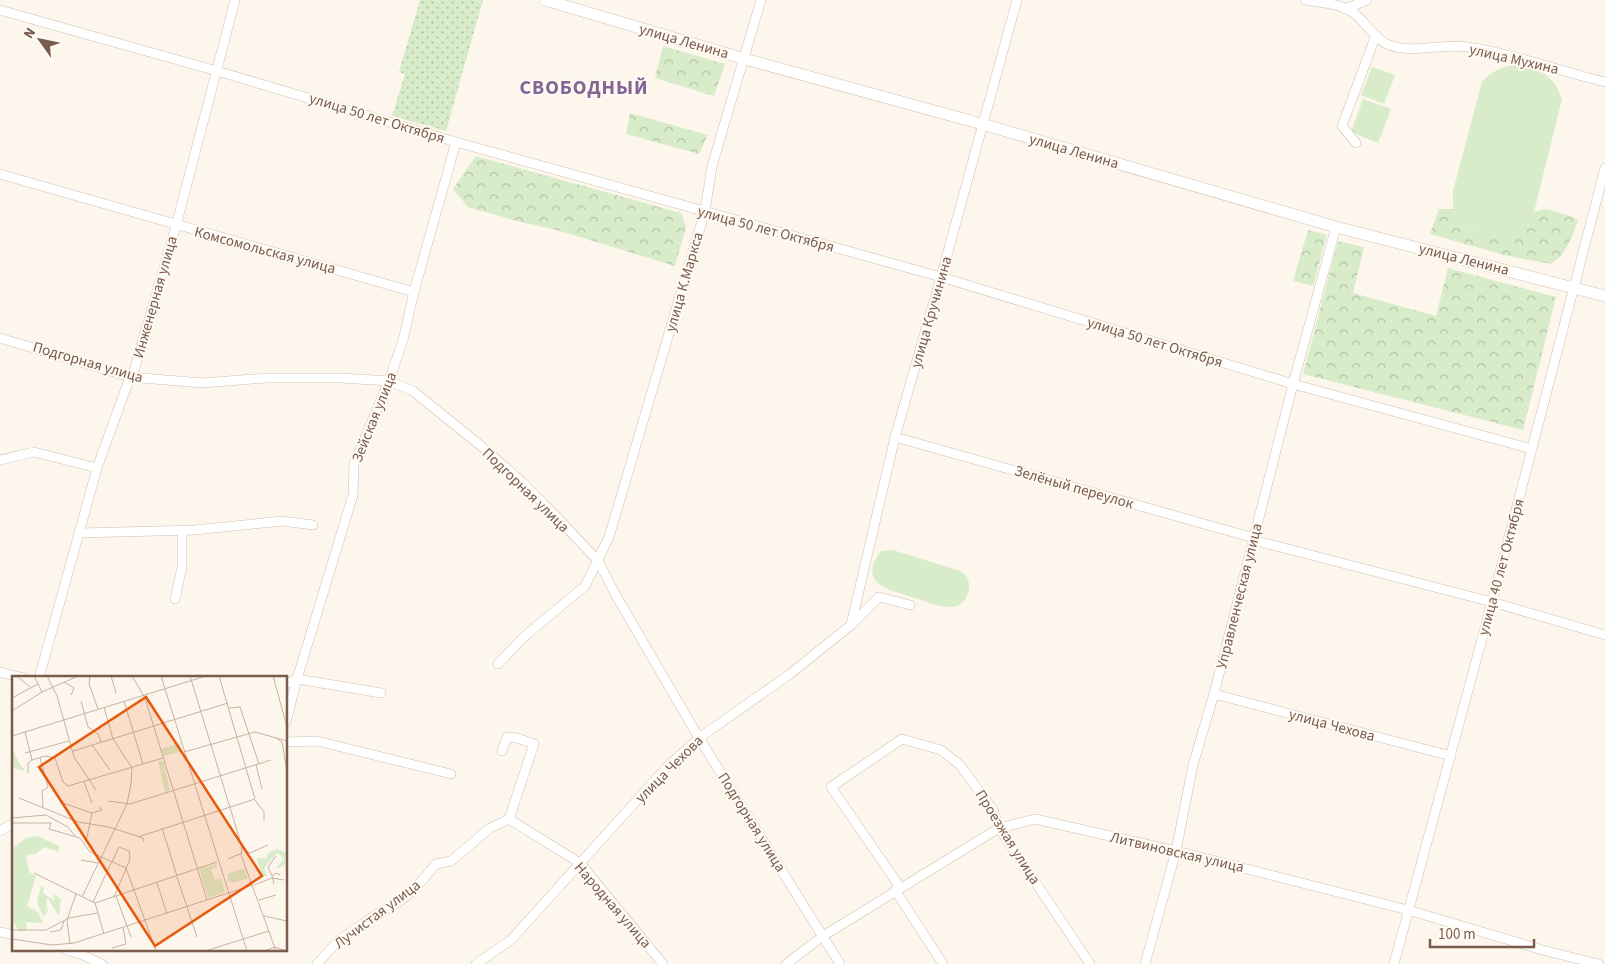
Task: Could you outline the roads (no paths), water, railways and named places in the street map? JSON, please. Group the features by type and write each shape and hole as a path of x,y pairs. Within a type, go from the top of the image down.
{"main road":[{"name":"улица Ленина","path":"545,0 1336,227 1605,296"}],"street":[{"name":"Инженерная улица","path":"40,676 97,468 130,377 134,371 176,226 236,0"},
{"name":"улица К.Маркса","path":"498,664 526,635 585,586 609,537 705,211 712,166 761,0"},
{"name":"улица Кручинина","path":"851,625 895,437 1017,0"},
{"name":"улица Мухина","path":"1304,0 1340,6 1355,14 1387,45 1410,48 1468,47 1519,58 1605,82"},
{"path":"1345,9 1367,0"},
{"name":"улица 50 лет Октября","path":"0,10 217,71 456,142 941,277 1293,384 1532,449"},
{"path":"1356,143 1342,126 1376,35"},
{"name":"Зейская улица","path":"288,714 352,495 354,464 389,381 403,340 414,292 456,142"},
{"name":"улица 40 лет Октября","path":"1394,964 1492,602 1605,168"},
{"name":"Комсомольская улица","path":"0,174 176,226 414,292"},
{"name":"Управленческая улица","path":"1145,964 1176,851 1194,765 1257,540 1293,384 1336,227"},
{"name":"Подгорная улица","path":"0,338 130,377 202,383 267,378 389,381 413,391 486,450 555,514 598,561 699,738 840,964"},
{"name":"Зелёный переулок","path":"895,437 1257,540 1492,602 1605,635"},
{"path":"0,460 34,452 97,468"},
{"path":"80,533 182,530 282,521 313,525"},
{"path":"175,599 182,567 182,530"},
{"name":"улица Чехова","path":"476,964 511,940 666,768 699,738 790,674 851,625 879,597 910,605"},
{"path":"0,672 16,676"},
{"path":"288,683 297,679 381,692"},
{"name":"улица Чехова","path":"1214,694 1451,756"},
{"path":"502,751 507,737 517,738 534,744 509,819"},
{"name":"Проезжая улица","path":"897,889 831,786 902,739 941,750 960,765 993,810 999,828 1090,964"},
{"path":"288,742 317,741 451,774"},
{"name":"Народная улица","path":"509,819 580,863 663,964"},
{"name":"Лучистая улица","path":"317,964 338,941 413,891 436,864 451,861 490,828 509,819"},
{"name":"Литвиновская улица","path":"786,964 823,936 999,828 1035,819 1176,851 1408,910 1546,951 1599,964"},
{"path":"0,831 12,824"},
{"path":"897,889 943,964"},
{"path":"73,952 102,964"}],"district":[{"name":"СВОБОДНЫЙ","path":"584,87"}]}
